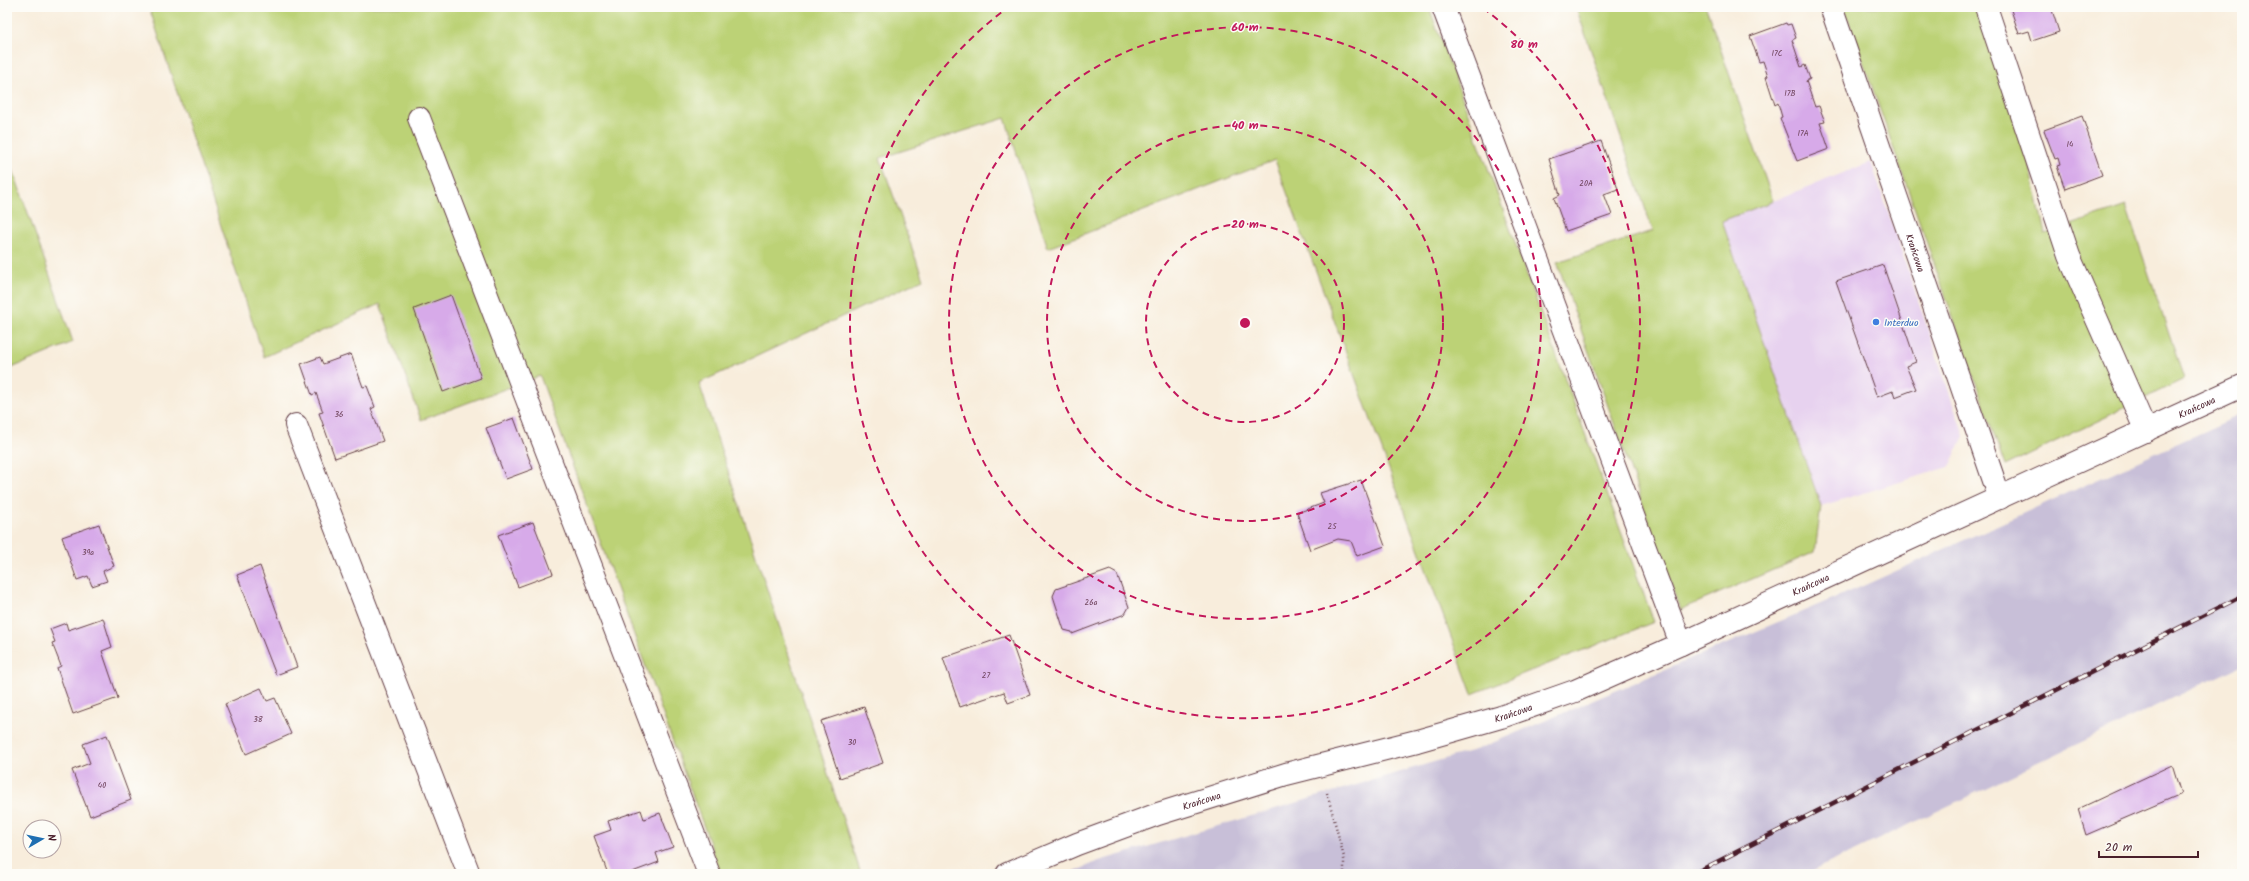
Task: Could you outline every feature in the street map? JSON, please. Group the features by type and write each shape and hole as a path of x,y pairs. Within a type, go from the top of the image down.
{"street":[{"path":"1443,7 1681,644"},
{"name":"Krańcowa","path":"1831,7 2000,498"},
{"path":"1986,7 2069,256 2146,431"},
{"path":"419,118 709,874"},
{"name":"Krańcowa","path":"1007,874 1077,844 1158,814 1286,774 1417,741 1501,716 1575,691 1681,644 2242,386"},
{"path":"296,425 469,874"}],"path":[{"path":"1320,765 1344,857 1344,874"}],"shaded area":[{"path":"1871,162 1964,436 1949,467 1821,506 1722,221"},
{"path":"2242,414 2242,665 1806,874 1069,874 1099,861 1478,749 1863,586"}],"green space":[{"path":"149,7 1429,7 1654,622 1472,694 1275,160 1048,248 1005,118 880,158 923,279 699,383 861,874 721,874 540,376 421,420 380,304 264,357"},
{"path":"1576,7 1706,7 1773,201 1722,221 1821,506 1815,552 1680,610 1557,262 1653,231"},
{"path":"1844,7 1982,7 2013,89 2045,234 2126,206 2184,379 2005,466"},
{"path":"7,153 73,342 7,370"}],"building":[{"path":"2010,7 2051,7 2059,32 2032,41 2029,31 2019,34"},
{"path":"1786,23 1787,25 1791,24 1796,38 1792,40 1801,67 1805,65 1810,79 1806,81 1815,107 1819,106 1825,122 1820,123 1829,149 1797,161 1780,118 1782,117 1778,103 1775,105 1766,77 1768,76 1763,61 1759,62 1750,36"},
{"path":"2082,116 2102,175 2065,189 2057,166 2060,165 2058,158 2055,159 2044,130"},
{"path":"1601,141 1618,189 1604,194 1612,215 1566,231 1554,198 1560,195 1549,159"},
{"name":"Interduo","path":"1883,265 1916,362 1906,366 1916,389 1895,397 1893,391 1877,397 1836,281"},
{"path":"451,295 481,378 443,392 414,309"},
{"path":"351,354 363,387 367,386 375,407 371,409 383,441 335,458 319,413 323,412 316,393 312,395 301,364 320,357 323,364"},
{"path":"514,418 533,469 506,479 486,428"},
{"path":"1361,480 1385,546 1357,556 1351,541 1338,539 1310,550 1297,513 1324,503 1320,493"},
{"path":"533,522 553,574 518,587 498,535"},
{"path":"99,524 114,566 103,571 107,581 92,586 88,576 77,580 62,537"},
{"path":"260,566 297,667 276,675 237,575"},
{"path":"1110,570 1117,574 1129,607 1125,614 1072,634 1072,632 1064,630 1053,596 1056,589"},
{"path":"103,618 112,647 102,651 118,698 73,714 57,668 61,666 52,643 55,642 50,629 66,623 68,630"},
{"path":"1009,635 1030,695 1008,703 1004,692 960,707 943,658"},
{"path":"261,688 267,701 275,698 291,734 246,754 225,704"},
{"path":"864,707 883,763 840,778 821,721"},
{"path":"107,735 131,800 90,816 72,770 90,763 83,744"},
{"path":"2172,765 2181,794 2086,835 2078,809"},
{"path":"641,810 644,819 660,813 673,847 656,853 659,862 627,874 608,874 594,836 611,830 608,821"}],"railway":[{"path":"1693,874 2242,596"}],"place":[{"name":"Interduo","path":"1876,322"}]}
